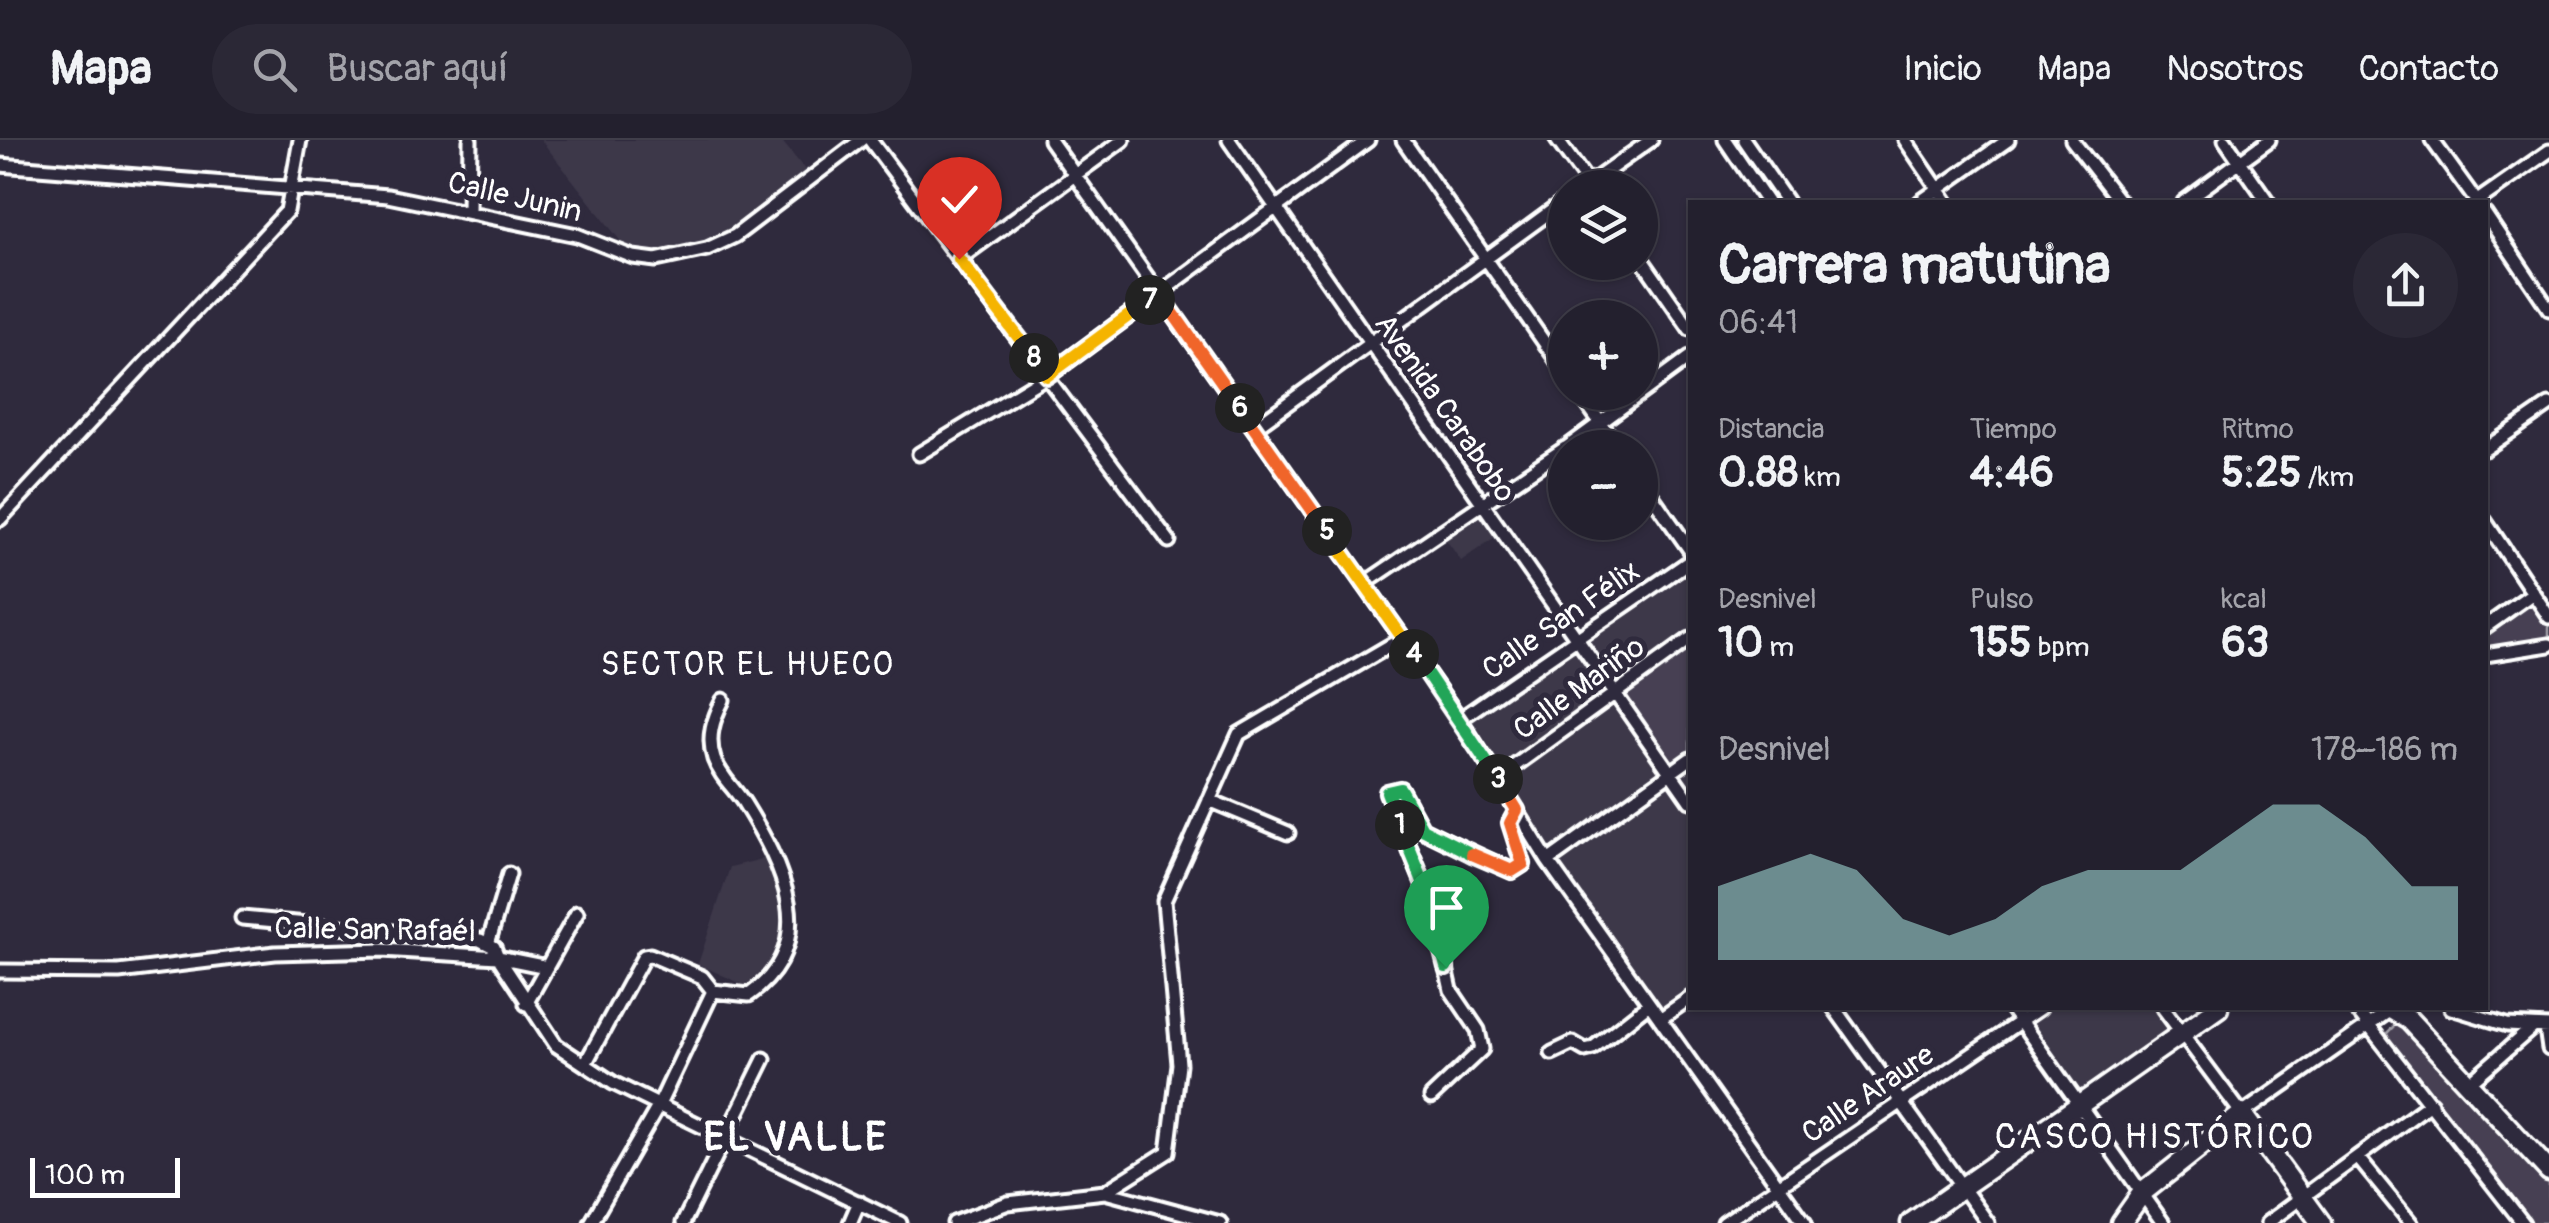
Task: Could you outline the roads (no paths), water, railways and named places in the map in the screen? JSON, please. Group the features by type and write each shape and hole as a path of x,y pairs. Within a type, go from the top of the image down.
{"main road":[{"path":"1911,1223 2215,1010"},
{"path":"2394,1010 2409,1020 2549,1170"},
{"path":"2120,1223 2142,1193 2242,1114 2321,1223"}],"street":[{"path":"0,519 287,211 300,140"},
{"path":"469,210 470,140"},
{"name":"Calle Junin","path":"0,165 388,196 577,235 633,257 656,260 706,248 735,236 861,140"},
{"path":"870,140 1169,541"},
{"path":"1050,140 1403,638 1498,778 1548,861 1775,1186 1805,1223"},
{"path":"959,259 1123,140"},
{"name":"Avenida Carabobo","path":"1229,140 1688,798"},
{"path":"919,454 1047,376 1368,140"},
{"path":"1403,140 1548,348"},
{"path":"1557,140 1577,170"},
{"path":"1610,170 1651,140"},
{"path":"1725,140 1767,200"},
{"path":"1744,140 1786,200"},
{"path":"1905,140 1946,200"},
{"path":"1923,200 2008,140"},
{"path":"2072,140 2118,200"},
{"path":"2226,140 2267,200"},
{"path":"2187,200 2269,140"},
{"path":"2432,140 2476,200"},
{"path":"2480,200 2549,151"},
{"path":"1254,428 1548,213"},
{"path":"2488,218 2549,309"},
{"path":"1656,280 1688,327"},
{"path":"1592,430 1688,359"},
{"path":"2488,447 2549,405"},
{"path":"1591,410 1605,430"},
{"path":"1364,584 1548,460"},
{"path":"1658,505 1688,547"},
{"path":"2488,526 2549,616"},
{"name":"Calle San Félix","path":"1460,720 1688,562"},
{"path":"2488,625 2533,593"},
{"path":"1105,1192 1168,1152 1179,1064 1164,901 1238,734 1403,638"},
{"name":"Calle Mariño","path":"1498,778 1688,641"},
{"path":"2488,655 2549,645"},
{"path":"585,1064 644,956 650,954 702,978 714,991 749,995 768,982 779,966 792,915 790,896 772,854 712,756 714,717 723,700"},
{"path":"1548,861 1688,760"},
{"path":"1431,1097 1482,1049 1478,1030 1451,990 1424,884 1387,792 1400,789 1422,829 1512,871 1523,864 1510,823 1517,810"},
{"path":"1209,800 1288,833"},
{"path":"488,944 509,874"},
{"path":"526,1004 578,914"},
{"path":"242,918 414,932 488,944 498,957 547,967"},
{"name":"Calle San Rafaél","path":"0,972 119,972 275,953 382,950 498,957 556,1045 659,1105 900,1223"},
{"path":"590,1223 659,1105 714,991"},
{"path":"1660,1019 1688,999"},
{"path":"1552,1053 1573,1042 1585,1050 1593,1048 1649,1004"},
{"path":"1835,1010 1988,1223"},
{"path":"2013,1010 2163,1223"},
{"name":"Calle Araure","path":"1724,1223 2037,1010"},
{"path":"2164,1010 2242,1114 2369,1028 2389,1010"},
{"path":"2356,1010 2523,1223"},
{"path":"2458,1010 2507,1024 2543,1027"},
{"path":"2543,1027 2549,1048"},
{"path":"2469,1083 2543,1027"},
{"path":"683,1223 764,1059"},
{"path":"2267,1223 2431,1103"},
{"path":"2358,1158 2410,1223"},
{"path":"954,1223 1008,1203 1105,1192 1220,1223"},
{"path":"850,1223 859,1202"}],"district":[{"name":"SECTOR EL HUECO","path":"748,665"},
{"name":"EL VALLE","path":"796,1137"},
{"name":"CASCO HISTÓRICO","path":"2155,1137"}]}
